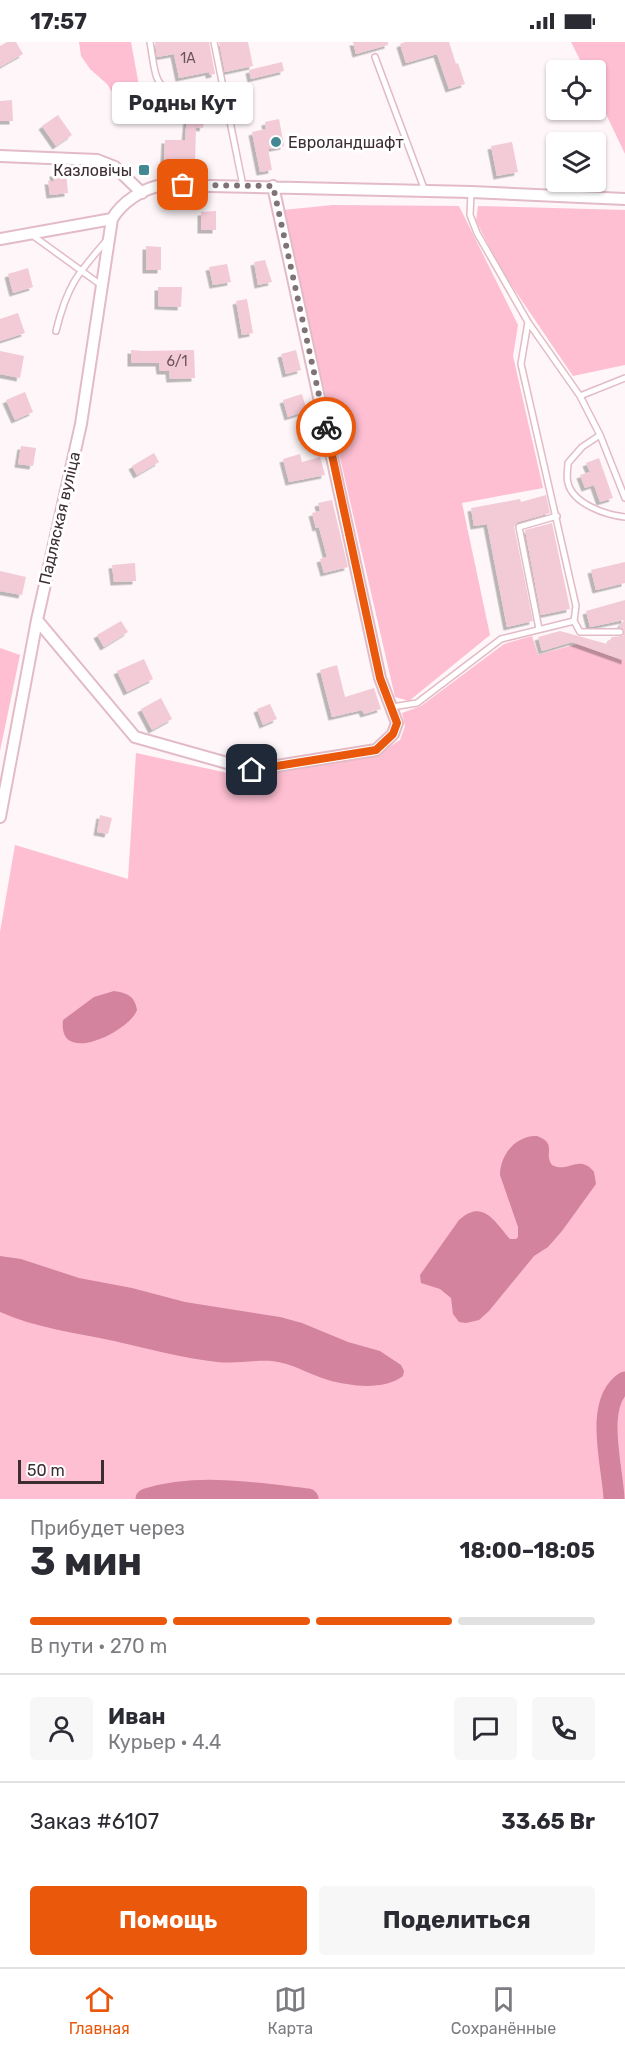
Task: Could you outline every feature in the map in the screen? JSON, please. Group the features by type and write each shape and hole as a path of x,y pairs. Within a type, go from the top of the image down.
{"street":[{"path":"0,156 97,160 115,167 142,193"},
{"path":"0,239 112,219 122,206 142,193 163,185 471,192 625,199"},
{"path":"37,620 135,737 252,770 376,750 393,734 397,723 380,678 273,186"},
{"name":"Падляская вуліца","path":"0,817 37,620 81,424 112,219"}],"lane":[{"path":"150,42 156,75 159,83 165,89 174,94 191,97 224,93"},
{"path":"214,42 243,186"},
{"path":"375,57 425,191"},
{"path":"471,192 470,215 477,233 528,322 580,396 600,435 625,498"},
{"path":"32,235 102,286"},
{"path":"56,331 71,284 109,239"},
{"path":"528,322 521,364 576,606 574,621 580,633 620,632"},
{"path":"580,396 625,378"},
{"path":"600,435 582,447 568,463 568,483 578,499 593,507 625,517"},
{"path":"538,629 519,527 557,516"},
{"path":"392,707 417,703 501,639 574,621"}],"shaded area":[{"path":"79,42 131,42 141,97 134,103 124,104 118,101 107,84 90,69 81,56"},
{"path":"571,42 625,42 625,154 606,114 606,60 580,60"},
{"path":"333,205 459,206 518,325 513,356 543,488 462,503 490,635 409,701 395,697 283,210"},
{"path":"478,206 625,210 625,365 573,376 503,273 476,221"},
{"path":"532,636 538,655 577,644 625,659 625,1499 0,1499 0,932 15,845 128,879 136,753 246,777 374,756 400,740 405,726 402,713 421,706 504,644"},
{"path":"0,648 20,655 0,751"},
{"path":"114,991 126,994 134,1001 137,1010 131,1019 95,1041 82,1043 71,1041 64,1034 63,1020 94,997"},
{"path":"537,1136 547,1142 552,1165 563,1167 583,1164 594,1172 596,1184 562,1231 548,1247 534,1256 489,1311 479,1320 459,1322 453,1314 451,1298 440,1289 421,1283 420,1275 459,1220 467,1214 475,1211 482,1212 494,1220 510,1239 518,1237 518,1227 500,1175 501,1168 506,1154 516,1143 522,1139"},
{"path":"0,1256 21,1259 79,1278 132,1288 185,1302 280,1317 302,1323 348,1342 380,1351 401,1365 404,1371 403,1376 386,1384 366,1386 346,1384 328,1380 279,1362 224,1362 178,1356 56,1330 14,1318 0,1312"}],"building":[{"path":"7,42 16,42 23,54 0,67 0,46"},
{"path":"155,42 209,42 215,74 209,75 209,72 179,78 174,54 157,57"},
{"path":"219,42 248,42 253,66 225,72"},
{"path":"353,42 388,42 388,45 356,54"},
{"path":"449,42 465,84 449,89 437,54 406,63 400,44"},
{"path":"282,62 284,71 251,79 249,70"},
{"path":"12,100 13,121 0,121 0,101"},
{"path":"178,102 207,104 203,128 196,127 195,162 164,161 165,140 185,140 187,116 177,115"},
{"path":"58,115 72,135 56,146 42,126"},
{"path":"279,119 284,146 268,149 272,170 260,172 252,132 266,129 265,122"},
{"path":"512,142 518,172 497,176 491,146"},
{"path":"66,172 68,193 50,195 48,181 54,181 53,173"},
{"path":"216,211 216,230 201,230 201,212"},
{"path":"146,246 161,247 161,270 146,270"},
{"path":"265,260 272,282 258,285 254,262"},
{"path":"227,264 231,282 213,285 209,267"},
{"path":"28,268 33,287 13,293 8,274"},
{"path":"158,287 182,287 181,307 158,306"},
{"path":"247,299 253,333 242,335 236,301"},
{"path":"18,313 25,333 0,341 0,319"},
{"path":"131,350 194,350 195,378 170,379 169,371 160,371 159,363 131,363"},
{"path":"296,350 301,370 286,374 281,354"},
{"path":"0,351 24,356 20,378 0,374"},
{"path":"25,392 33,412 15,420 6,400"},
{"path":"302,394 307,411 288,417 283,400"},
{"path":"21,446 36,448 33,466 18,464"},
{"path":"154,453 159,462 137,475 132,466"},
{"path":"300,454 302,462 320,457 325,475 289,482 283,459"},
{"path":"599,458 613,498 600,502 594,485 585,488 580,475 590,472 586,463"},
{"path":"546,495 550,513 518,522 514,526 533,621 507,627 487,524 474,526 471,508 520,499 521,502"},
{"path":"332,500 348,567 324,573 320,559 327,557 319,527 316,528 312,513 320,511 318,503"},
{"path":"552,523 570,609 541,615 525,530"},
{"path":"625,562 625,583 596,590 591,570"},
{"path":"135,563 136,581 114,582 112,565"},
{"path":"0,571 26,577 22,595 0,591"},
{"path":"625,600 625,661 572,642 542,651 538,637 560,631 607,644 612,637 623,636 624,630 619,627 624,620 590,627 586,611"},
{"path":"121,621 128,632 104,647 97,635"},
{"path":"144,659 153,679 127,692 117,671"},
{"path":"337,665 345,697 374,688 381,709 364,714 362,710 332,717 320,670"},
{"path":"161,698 172,719 152,730 141,709"},
{"path":"270,704 277,719 263,725 257,709"},
{"path":"100,815 112,818 108,834 97,832"}],"waterway":[{"path":"614,1499 607,1420 615,1392 625,1382"},
{"path":"146,1499 166,1494 206,1490 308,1499"}],"way so far":[{"path":"183,185 273,186 326,427"}],"place":[{"name":"Евроландшафт","path":"276,142"},
{"name":"Казловічы","path":"144,170"},
{"name":"Родны Кут","path":"183,185"}],"route":[{"path":"252,770 376,750 393,734 397,723 380,678 326,427"}]}
